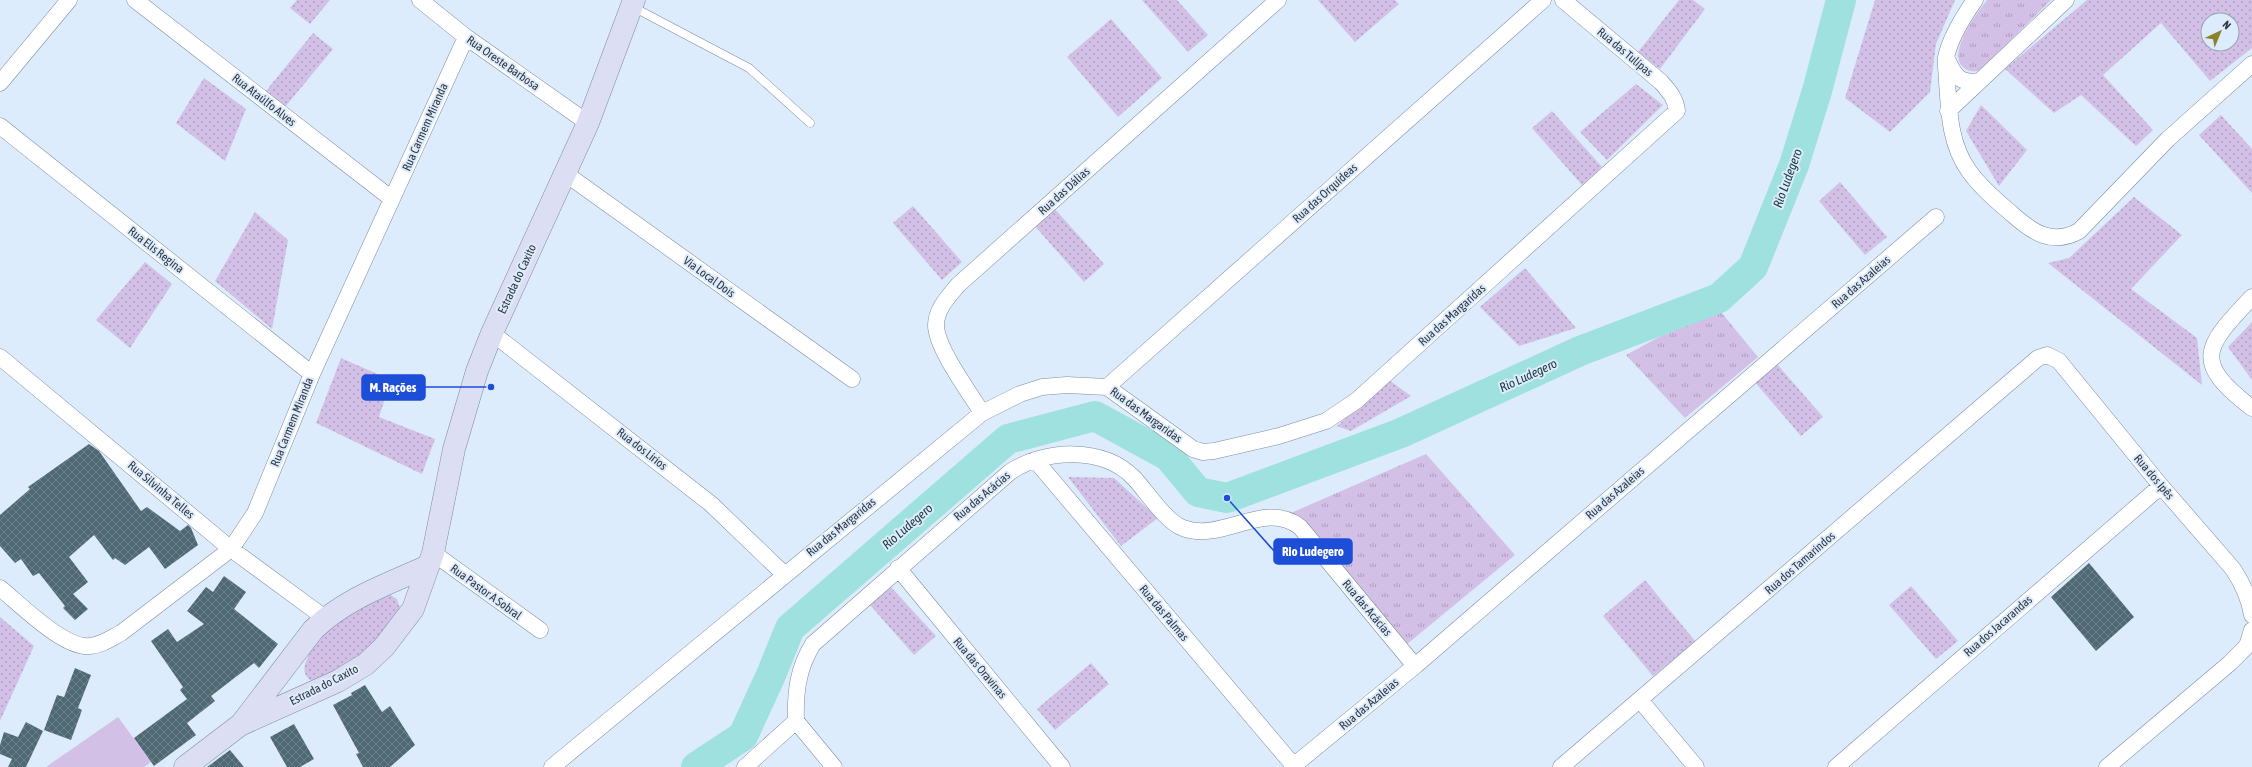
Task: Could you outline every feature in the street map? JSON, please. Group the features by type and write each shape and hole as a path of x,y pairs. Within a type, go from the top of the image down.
{"main road":[{"name":"Estrada do Caxito","path":"185,767 240,725 315,692 366,664 384,647 413,609 430,560 454,449 477,371 492,333 588,123 632,3"},
{"name":"Estrada do Caxito","path":"240,725 313,630 326,618 430,560"},
{"path":"388,584 404,594 413,609"},
{"path":"289,663 299,681 315,692"}],"street":[{"path":"0,83 68,0"},
{"name":"Rua Ataúlfo Alves","path":"135,0 392,199"},
{"name":"Rua Oreste Barbosa","path":"420,0 466,36 588,123"},
{"name":"Rua das Dálias","path":"982,413 950,360 939,337 936,325 938,313 947,299 958,285 1278,0"},
{"name":"Rua das Orquídeas","path":"1107,387 1543,0"},
{"name":"Rua das Tulípas","path":"1563,0 1661,82 1671,93 1676,104 1677,112"},
{"path":"1975,0 1956,32 1946,58 1948,111 1954,139 1969,172 1987,191 2030,230 2042,236 2056,238 2070,236 2079,231 2168,139 2252,64"},
{"path":"1948,111 2066,0"},
{"name":"Rua Carmem Miranda","path":"0,588 60,636 74,644 89,646 102,643 121,633 231,549 255,512 312,374 466,36"},
{"path":"1946,58 1952,70 1960,79 1968,83 1980,81"},
{"name":"Rua das Margaridas","path":"552,767 784,574 982,413 1020,394 1042,386 1067,385 1107,387 1178,438 1193,448 1203,452 1221,451 1278,436 1326,421 1340,413 1370,390 1677,112"},
{"name":"Rua Elis Regina","path":"0,126 312,374"},
{"name":"Via Local Dois","path":"566,174 852,379"},
{"name":"Rua das Azaleias","path":"1293,766 1415,666 1936,217"},
{"path":"2252,297 2218,334 2213,344 2211,358 2220,380 2252,408"},
{"name":"Rua dos Lírios","path":"492,333 637,444 710,504 784,574"},
{"name":"Rua dos Ipês","path":"2038,358 2047,355 2058,361 2161,486 2233,569 2242,584 2249,601 2252,615"},
{"name":"Rua Silvinha Telles","path":"0,357 231,549 326,618"},
{"name":"Rua dos Tamarindos","path":"1561,767 2038,358"},
{"name":"Rua das Acácias","path":"796,721 795,697 797,682 803,659 813,644 994,484 1020,465 1035,460 1070,454 1089,455 1109,462 1132,476 1173,522 1189,530 1218,529 1278,516 1293,522 1300,527 1415,666"},
{"name":"Rua das Palmas","path":"1035,460 1293,766"},
{"name":"Rua dos Jacarandas","path":"1836,767 2161,486"},
{"name":"Rua Pastor A Sobral","path":"430,560 540,630"},
{"name":"Rua das Oravinas","path":"898,568 1062,767"},
{"path":"2107,767 2230,663 2247,646 2252,630"},
{"path":"1640,700 1696,767"},
{"path":"745,767 796,721 834,767"}],"lane":[{"path":"632,3 749,68 810,123"}],"green space":[{"path":"297,0 330,0 310,24 290,8"},
{"path":"1142,0 1177,0 1208,35 1188,52"},
{"path":"1318,0 1395,0 1399,4 1355,42"},
{"path":"1679,0 1693,0 1705,9 1660,69 1638,52"},
{"path":"1875,0 1955,0 1936,44 1930,92 1890,132 1845,98"},
{"path":"1987,0 2051,0 1981,70 1969,71 1963,67 1959,61 1961,43 1971,23"},
{"path":"2087,0 2252,0 2252,48 2210,81 2161,23 2103,75 2153,130 2136,146 2081,95 2054,113 2005,69"},
{"path":"1111,19 1162,78 1118,117 1067,57"},
{"path":"313,33 333,49 285,107 266,91"},
{"path":"204,78 246,109 225,161 176,123"},
{"path":"1636,84 1663,105 1607,160 1580,132"},
{"path":"1981,105 2027,150 1999,186 1966,131"},
{"path":"1552,111 1602,167 1582,185 1532,128"},
{"path":"2221,115 2252,149 2252,193 2199,135"},
{"path":"1840,182 1887,237 1865,255 1819,201"},
{"path":"2134,197 2182,235 2131,289 2197,338 2202,385 2048,263 2069,258"},
{"path":"913,206 962,262 942,280 893,223"},
{"path":"1054,208 1104,264 1084,282 1034,225"},
{"path":"255,212 288,240 272,329 215,281"},
{"path":"145,262 172,284 130,348 96,320"},
{"path":"1525,268 1576,328 1519,346 1480,307"},
{"path":"1716,306 1758,357 1685,418 1626,355"},
{"path":"2252,322 2252,380 2228,347"},
{"path":"341,358 391,380 379,417 435,439 422,474 316,423"},
{"path":"1776,363 1823,417 1801,436 1754,381"},
{"path":"1389,380 1411,396 1351,431 1337,426"},
{"path":"1426,454 1515,555 1406,645 1291,513"},
{"path":"1068,477 1114,478 1158,518 1121,546"},
{"path":"1645,580 1695,641 1653,676 1603,616"},
{"path":"1911,586 1958,641 1936,659 1889,605"},
{"path":"891,587 936,636 914,655 870,605"},
{"path":"389,594 397,599 400,608 372,645 346,666 312,681 306,675 305,667 308,657 314,647 330,629 345,616"},
{"path":"0,617 34,646 0,721"},
{"path":"1091,663 1109,684 1055,730 1037,709"},
{"path":"118,717 151,762 144,767 46,767"}],"building":[{"path":"89,444 99,451 141,511 147,507 180,531 188,525 191,528 198,545 165,569 149,547 125,565 115,558 113,560 94,535 69,557 88,582 73,594 88,609 75,620 63,608 65,606 39,573 33,576 21,559 15,563 0,546 0,515 30,489 28,487"},
{"path":"2089,563 2134,617 2096,651 2051,597"},
{"path":"224,576 246,592 234,609 278,644 259,668 254,663 211,696 215,701 187,723 196,735 154,766 134,738 187,699 180,690 183,687 151,641 168,629 177,642 204,624 187,611 206,587 213,592"},
{"path":"75,668 91,675 78,708 82,710 71,740 44,730 57,695 64,697"},
{"path":"365,685 382,712 390,706 415,745 390,767 363,767 356,754 359,753 333,705 352,695 351,693"},
{"path":"26,722 43,731 26,767 8,767 12,759 0,754 0,745 4,732 18,737"},
{"path":"294,724 314,759 300,767 287,767 270,737"},
{"path":"230,750 244,767 207,767"}],"waterway":[{"name":"Rio Ludegero","path":"696,767 743,736 771,675 790,628 1008,439 1095,416 1168,456 1198,492 1227,498 1401,433 1580,351 1719,298 1753,267 1794,165 1817,91 1841,0"}],"place":[{"name":"M. Rações","path":"491,387"},
{"name":"Rio Ludegero","path":"1227,498"}]}
